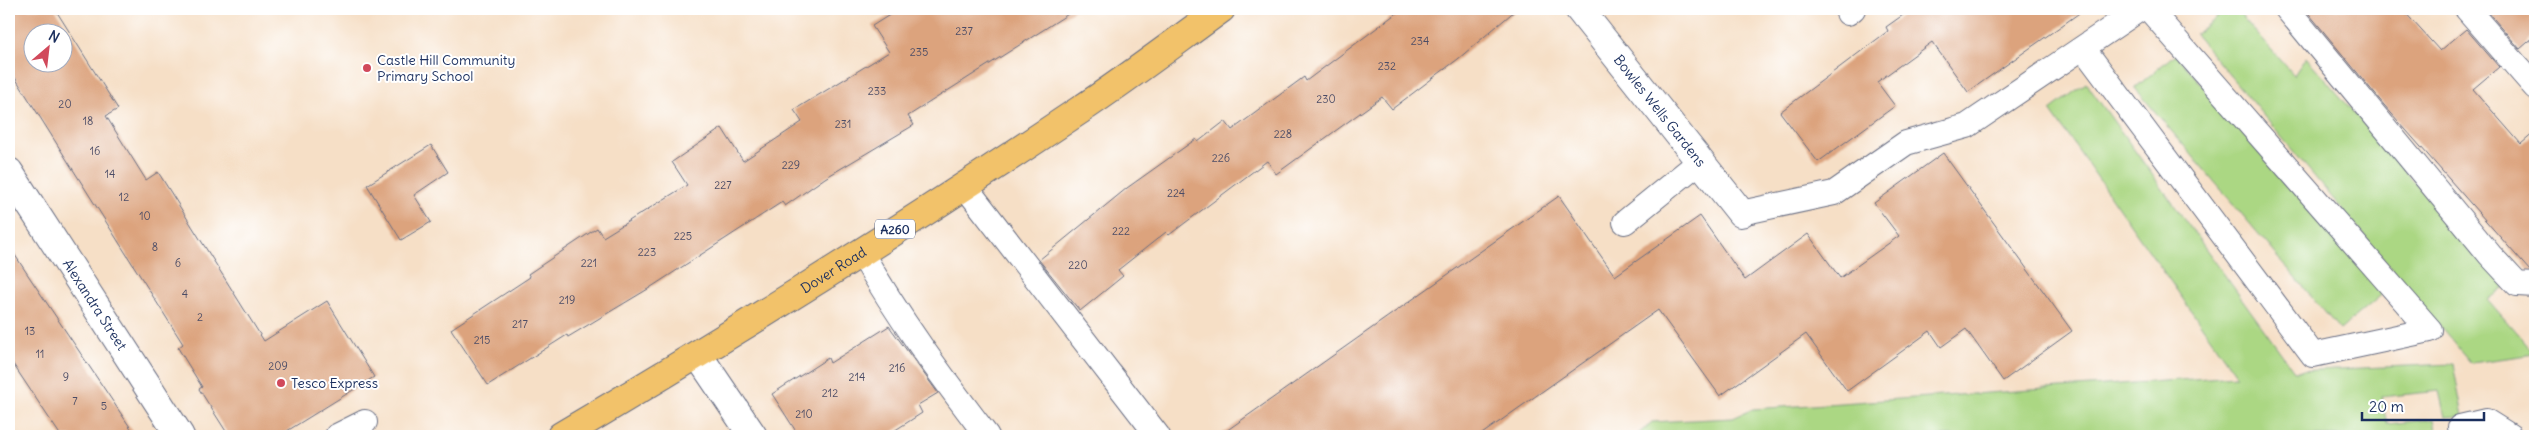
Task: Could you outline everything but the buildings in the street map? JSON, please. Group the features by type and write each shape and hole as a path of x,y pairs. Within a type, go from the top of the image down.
{"main road":[{"name":"Dover Road","path":"561,436 698,355 861,252 1081,109 1221,9"}],"street":[{"name":"Bowles Wells Gardens","path":"1579,9 1741,214"},
{"name":"Alexandra Street","path":"9,172 180,436"},
{"path":"698,355 753,436"}],"lane":[{"path":"2083,48 2313,355 2430,330 2149,9"},
{"path":"2287,9 2490,255 2517,284 2535,285"},
{"path":"2467,9 2535,87"},
{"path":"1741,214 1834,193 1906,142 1967,126 2083,48 2124,13"},
{"path":"1626,222 1699,162"},
{"path":"964,185 1158,436"},
{"path":"861,252 879,284 953,390 988,436"},
{"path":"2460,427 2486,420 2510,436"},
{"path":"337,436 365,422"}],"green space":[{"path":"2228,9 2235,9 2294,75 2306,57 2505,287 2488,300 2535,354 2471,363 2195,34"},
{"path":"2175,54 2385,292 2340,330 2135,88"},
{"path":"2086,83 2294,371 2453,364 2463,416 2445,417 2439,391 2381,397 2387,424 2434,419 2437,436 1712,436 1714,434 1711,436 1636,436 1652,422 1733,418 1753,409 2237,376 2050,110"}],"place":[{"name":"Castle Hill Community Primary School","path":"367,68"},
{"name":"Tesco Express","path":"281,383"}]}
